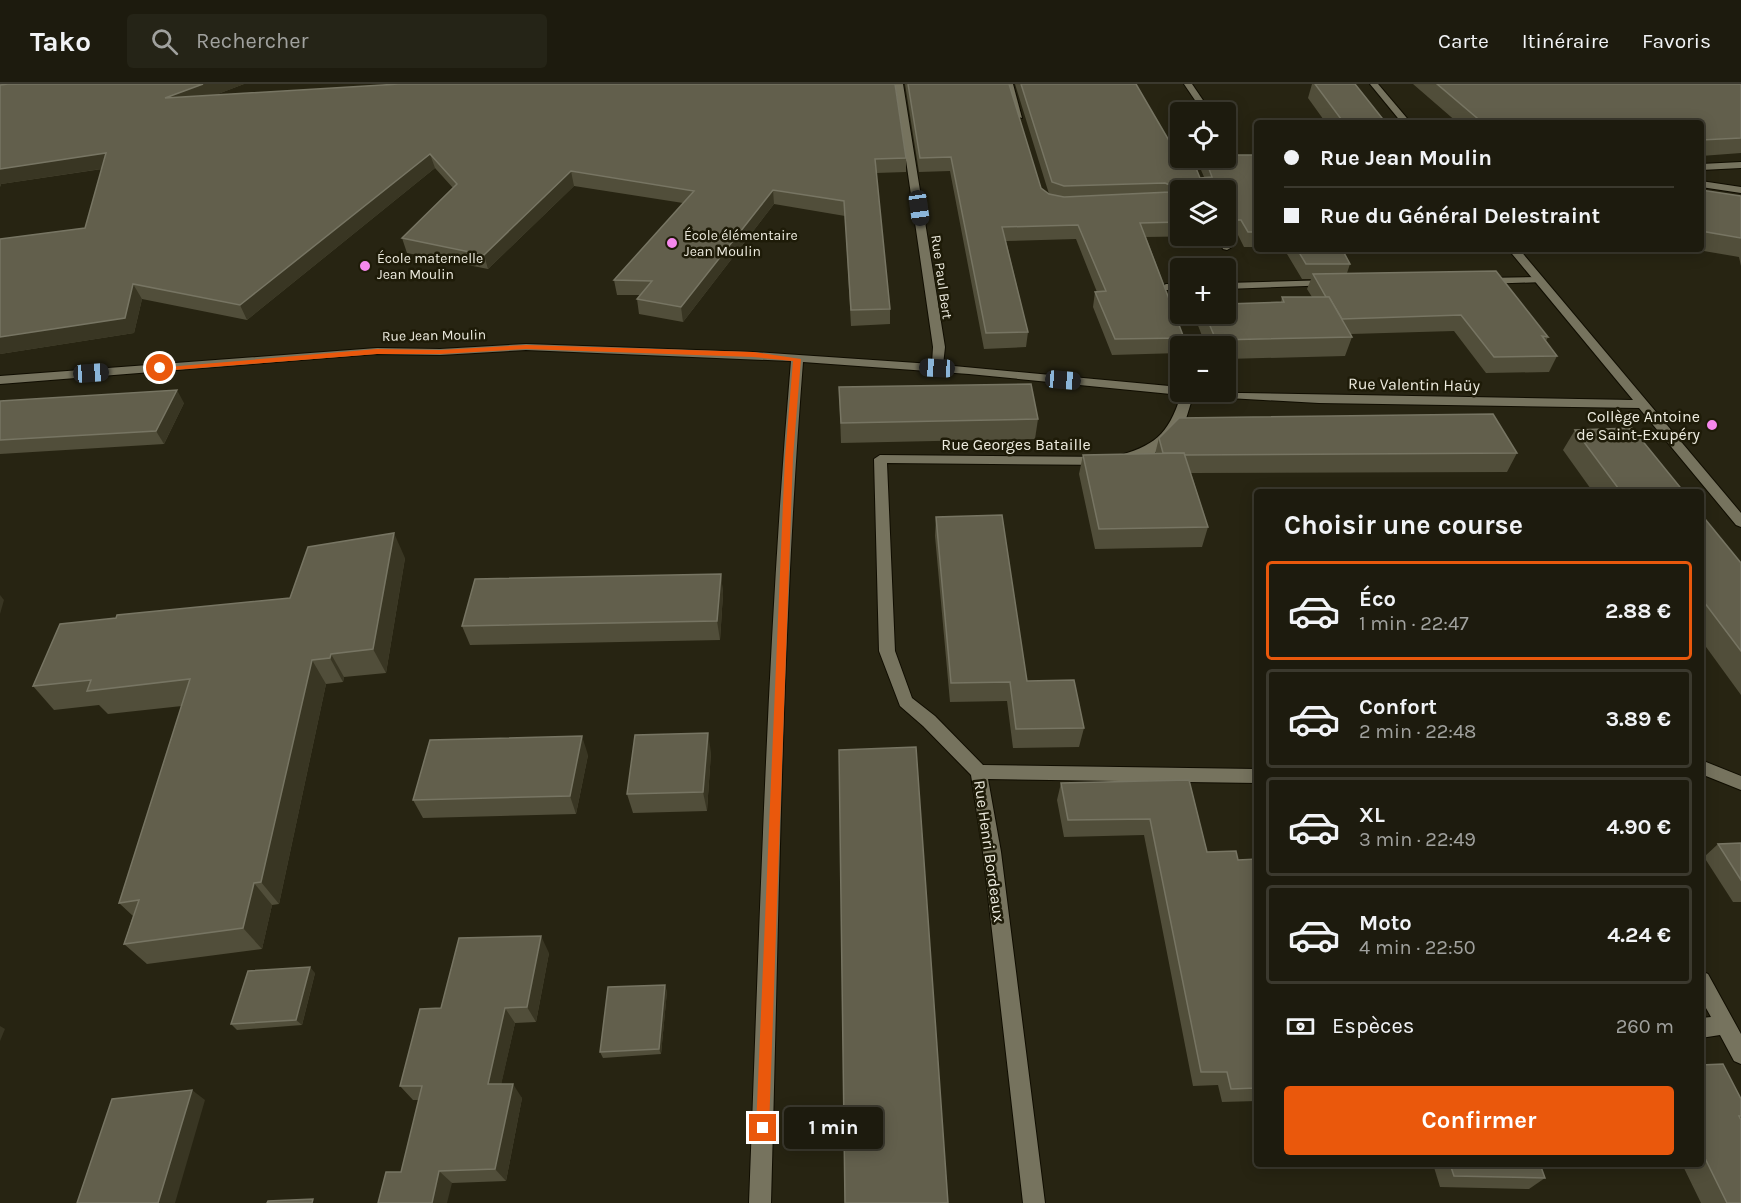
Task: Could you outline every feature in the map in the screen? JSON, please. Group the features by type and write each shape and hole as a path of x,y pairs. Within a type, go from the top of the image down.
{"street":[{"name":"Rue Paul Bert","path":"899,84 939,347 937,368"},
{"path":"1009,84 1022,126"},
{"path":"1188,84 1200,102"},
{"path":"1374,84 1404,120"},
{"path":"1704,167 1741,165"},
{"path":"1704,184 1741,190"},
{"path":"1704,195 1721,198"},
{"path":"1516,252 1741,522"},
{"path":"1472,281 1539,280"},
{"path":"1236,286 1342,283"},
{"name":"Rue Jean Moulin","path":"0,380 377,351 440,352 526,347 753,355 797,359"},
{"name":"Rue Valentin Haüy","path":"797,359 937,368 1170,390"},
{"path":"760,1203 776,746 789,457 797,359"},
{"name":"Rue Valentin Haüy","path":"1236,395 1319,399 1644,404"},
{"name":"Rue Georges Bataille","path":"880,459 1113,461 1150,451 1179,422 1185,402"},
{"name":"Rue Henri Bordeaux","path":"880,459 887,651 906,702 929,721 979,772 992,852 1034,1203"},
{"path":"1704,768 1741,783"},
{"path":"979,772 1254,776"},
{"path":"1704,985 1741,1054"},
{"path":"1704,1028 1726,1024"}],"building":[{"path":"203,84 165,98 399,84 895,84 906,158 875,159 890,309 851,310 844,201 773,190 681,307 637,299 652,281 614,280 694,191 571,171 484,255 402,238 457,184 430,154 240,305 133,284 125,318 0,337 0,239 85,228 106,153 0,169 0,85"},
{"path":"908,84 1009,84 1041,188 1049,194 1064,197 1170,192 1170,222 1140,223 1170,301 1170,324 1179,324 1183,336 1115,339 1095,292 1106,291 1078,225 1002,227 1028,332 986,333 951,157 920,158"},
{"path":"1021,84 1136,84 1170,142 1170,168 1196,168 1200,178 1212,177 1209,168 1236,168 1236,155 1254,155 1254,232 1248,232 1241,220 1236,220 1236,180 1170,180 1170,185 1165,183 1064,186 1052,182"},
{"path":"1315,84 1355,84 1384,120 1342,120"},
{"path":"1437,84 1741,84 1741,138 1704,140 1704,120 1479,120"},
{"path":"1704,190 1741,196 1741,238 1704,232"},
{"path":"1299,252 1344,252 1350,264 1306,264"},
{"path":"1496,271 1548,337 1542,336 1557,356 1494,357 1461,315 1342,319 1313,274"},
{"path":"1282,297 1329,297 1352,337 1236,340 1236,336 1214,336 1209,324 1236,324 1236,304 1284,302"},
{"path":"1031,384 1038,419 841,423 839,387"},
{"path":"177,390 156,431 0,440 0,401"},
{"path":"1493,414 1517,453 1185,455 1184,453 1163,453 1159,438 1179,418"},
{"path":"1632,428 1682,489 1619,489 1575,430"},
{"path":"1184,453 1208,527 1099,529 1083,455"},
{"path":"1002,515 1027,681 1074,680 1084,728 1016,729 1010,682 951,683 936,517"},
{"path":"1704,518 1741,563 1741,651 1704,602"},
{"path":"394,533 373,649 331,654 330,658 312,660 261,882 254,883 243,928 124,944 139,900 119,903 190,679 87,691 91,680 33,686 60,624 116,618 117,615 290,598 308,547"},
{"path":"721,574 717,621 462,626 475,579"},
{"path":"708,733 703,792 627,794 635,735"},
{"path":"582,736 570,796 413,800 430,740"},
{"path":"916,747 948,1203 845,1203 839,750"},
{"path":"1189,780 1207,852 1236,851 1238,860 1254,859 1254,1088 1231,1089 1227,1072 1201,1072 1150,819 1068,820 1061,783"},
{"path":"1741,843 1741,880 1718,844"},
{"path":"541,936 527,1007 505,1008 488,1084 513,1084 495,1169 439,1171 432,1203 378,1203 386,1172 401,1172 422,1086 400,1086 420,1009 441,1008 459,938"},
{"path":"310,967 296,1020 231,1024 248,971"},
{"path":"665,985 659,1049 600,1052 608,987"},
{"path":"1723,1064 1741,1099 1741,1116 1739,1116 1741,1120 1741,1203 1727,1203 1704,1156 1704,1065"},
{"path":"192,1090 158,1203 77,1203 112,1099"},
{"path":"1451,1167 1541,1167 1545,1178 1454,1176"},
{"path":"313,1199 312,1203 267,1203 268,1201"}],"place":[{"name":"École élémentaire Jean Moulin","path":"672,243"},
{"name":"École maternelle Jean Moulin","path":"365,266"},
{"name":"Collège Antoine de Saint-Exupéry","path":"1712,425"}],"route":[{"path":"160,368 377,351 440,352 526,347 753,355 797,359 789,457 763,1128"}]}
